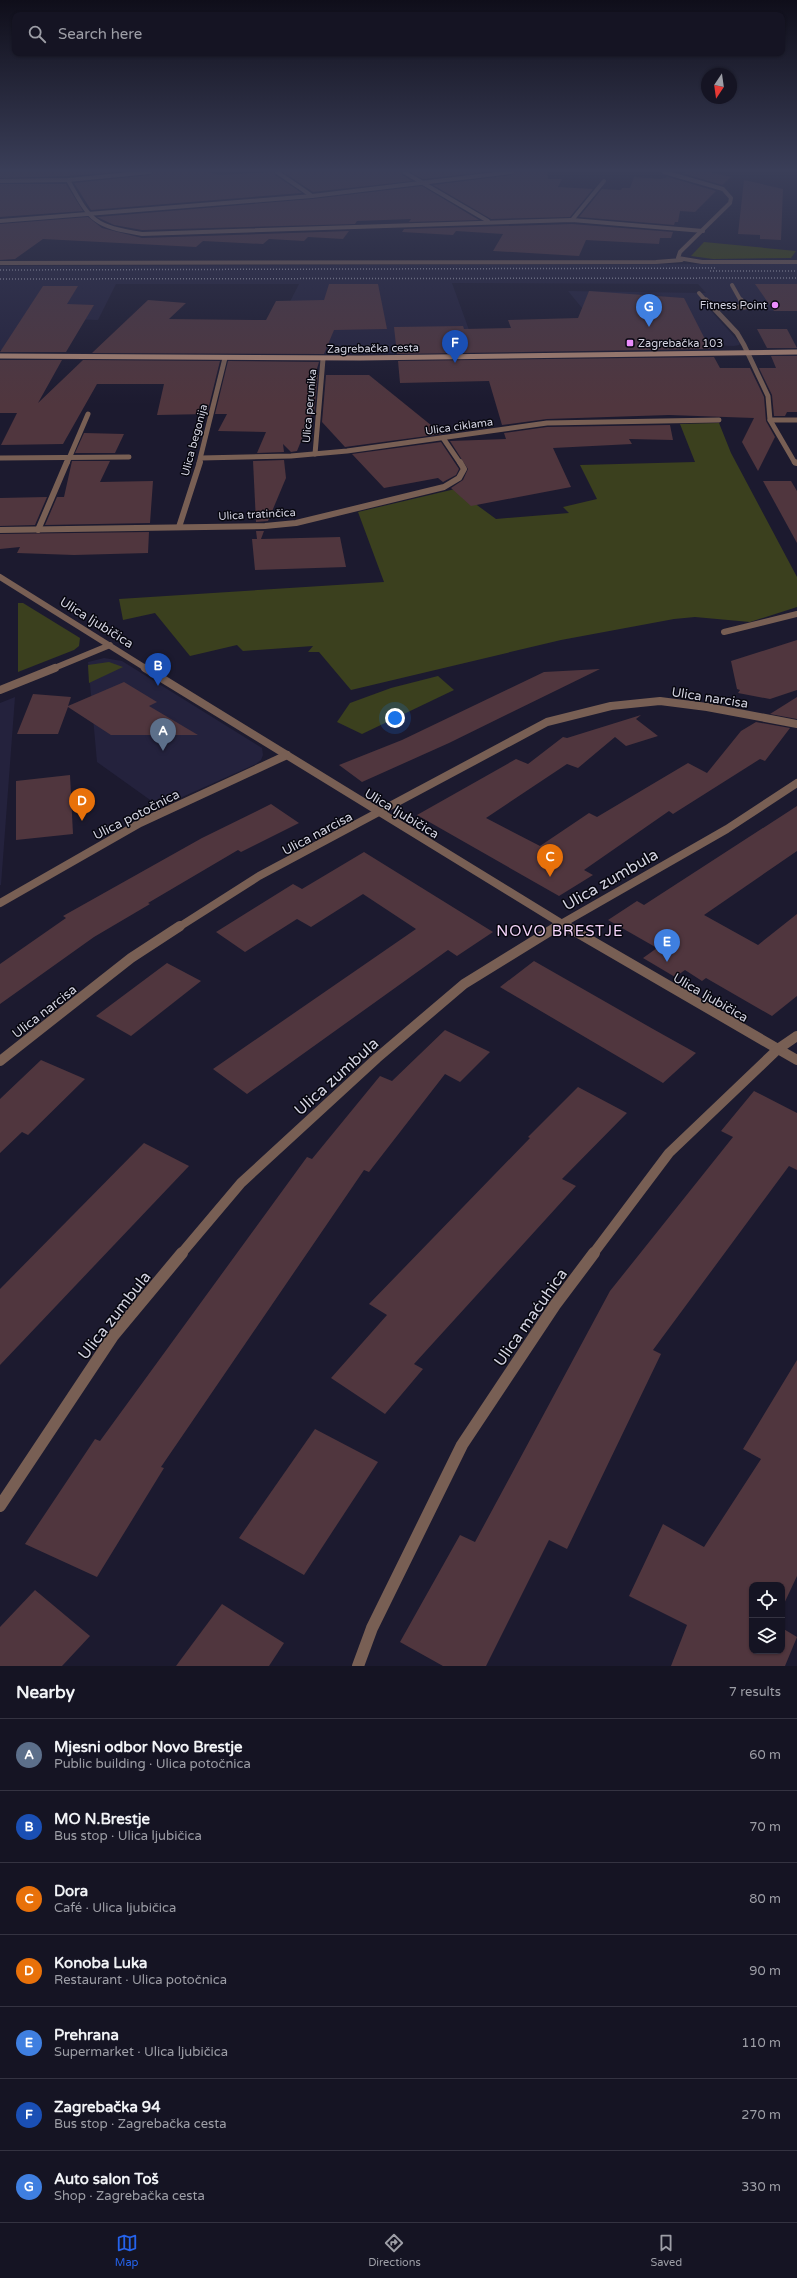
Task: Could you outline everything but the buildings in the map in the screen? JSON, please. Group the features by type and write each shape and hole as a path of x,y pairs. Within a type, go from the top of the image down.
{"main road":[{"name":"Zagrebačka cesta","path":"0,356 323,358 797,352"}],"street":[{"path":"682,250 678,258 682,260"},
{"path":"0,263 648,262 682,260 702,262 797,262"},
{"path":"711,307 745,307 732,286"},
{"path":"699,293 737,333 768,396 770,420 795,463 797,463"},
{"name":"Ulica begonija","path":"179,527 201,458 225,358"},
{"name":"Ulica perunika","path":"315,454 323,358"},
{"path":"38,530 88,414"},
{"name":"Ulica ciklama","path":"201,458 315,454 547,423 719,420"},
{"path":"770,420 797,420"},
{"name":"Ulica tratinčica","path":"0,530 179,527 296,523 444,487 460,478 464,469 443,438"},
{"path":"0,458 129,457"},
{"name":"Ulica ljubičica","path":"0,577 379,813 562,924 797,1060"},
{"path":"724,632 797,614"},
{"path":"0,690 110,645"},
{"name":"Ulica narcisa","path":"0,1061 131,958 259,876 547,722 595,708 630,703 676,702 797,724"},
{"name":"Ulica potočnica","path":"0,903 140,823 286,755"},
{"name":"Ulica zumbula","path":"0,1506 113,1336 241,1183 377,1058 464,984 562,924 727,829 797,783"},
{"name":"Ulica maćuhica","path":"358,1666 372,1628 462,1445 555,1305 670,1153 778,1049 797,1036"}],"shaded area":[{"path":"797,264 797,311 710,310 740,343 739,345 734,346 687,344 582,308 568,291 706,293 698,284 452,283 477,352 370,354 271,353 279,323 299,284 116,284 98,320 67,319 46,350 0,350 0,266"},
{"path":"104,658 122,661 262,748 263,755 261,760 256,764 160,807 97,762 88,662"},
{"path":"15,697 1,885 0,885 0,703"}],"green space":[{"path":"697,250 796,251 791,258 713,259 691,256"},
{"path":"719,423 731,453 797,577 797,607 750,622 695,617 674,619 561,640 351,690 319,652 308,652 313,646 243,651 237,645 190,656 155,613 123,620 119,599 384,582 358,512 455,489 496,519 569,513 563,507 597,499 580,465 695,462 680,424"},
{"path":"18,603 23,603 80,638 79,646 74,650 18,672"},
{"path":"109,662 123,667 89,683 88,665"},
{"path":"438,676 454,690 362,734 337,722 350,703 391,688"}],"railway":[{"path":"0,270 715,268"},
{"path":"710,271 797,271"},
{"path":"0,279 797,278"}],"place":[{"name":"Fitness Point","path":"775,305"},
{"name":"Auto salon Toš","path":"649,327"},
{"name":"Zagrebačka 103","path":"630,343"},
{"name":"Zagrebačka 94","path":"455,363"},
{"name":"MO N.Brestje","path":"158,686"},
{"name":"Mjesni odbor Novo Brestje","path":"163,751"},
{"name":"Konoba Luka","path":"82,821"},
{"name":"Dora","path":"550,877"},
{"name":"Prehrana","path":"667,962"}],"district":[{"name":"NOVO BRESTJE","path":"560,931"}]}
